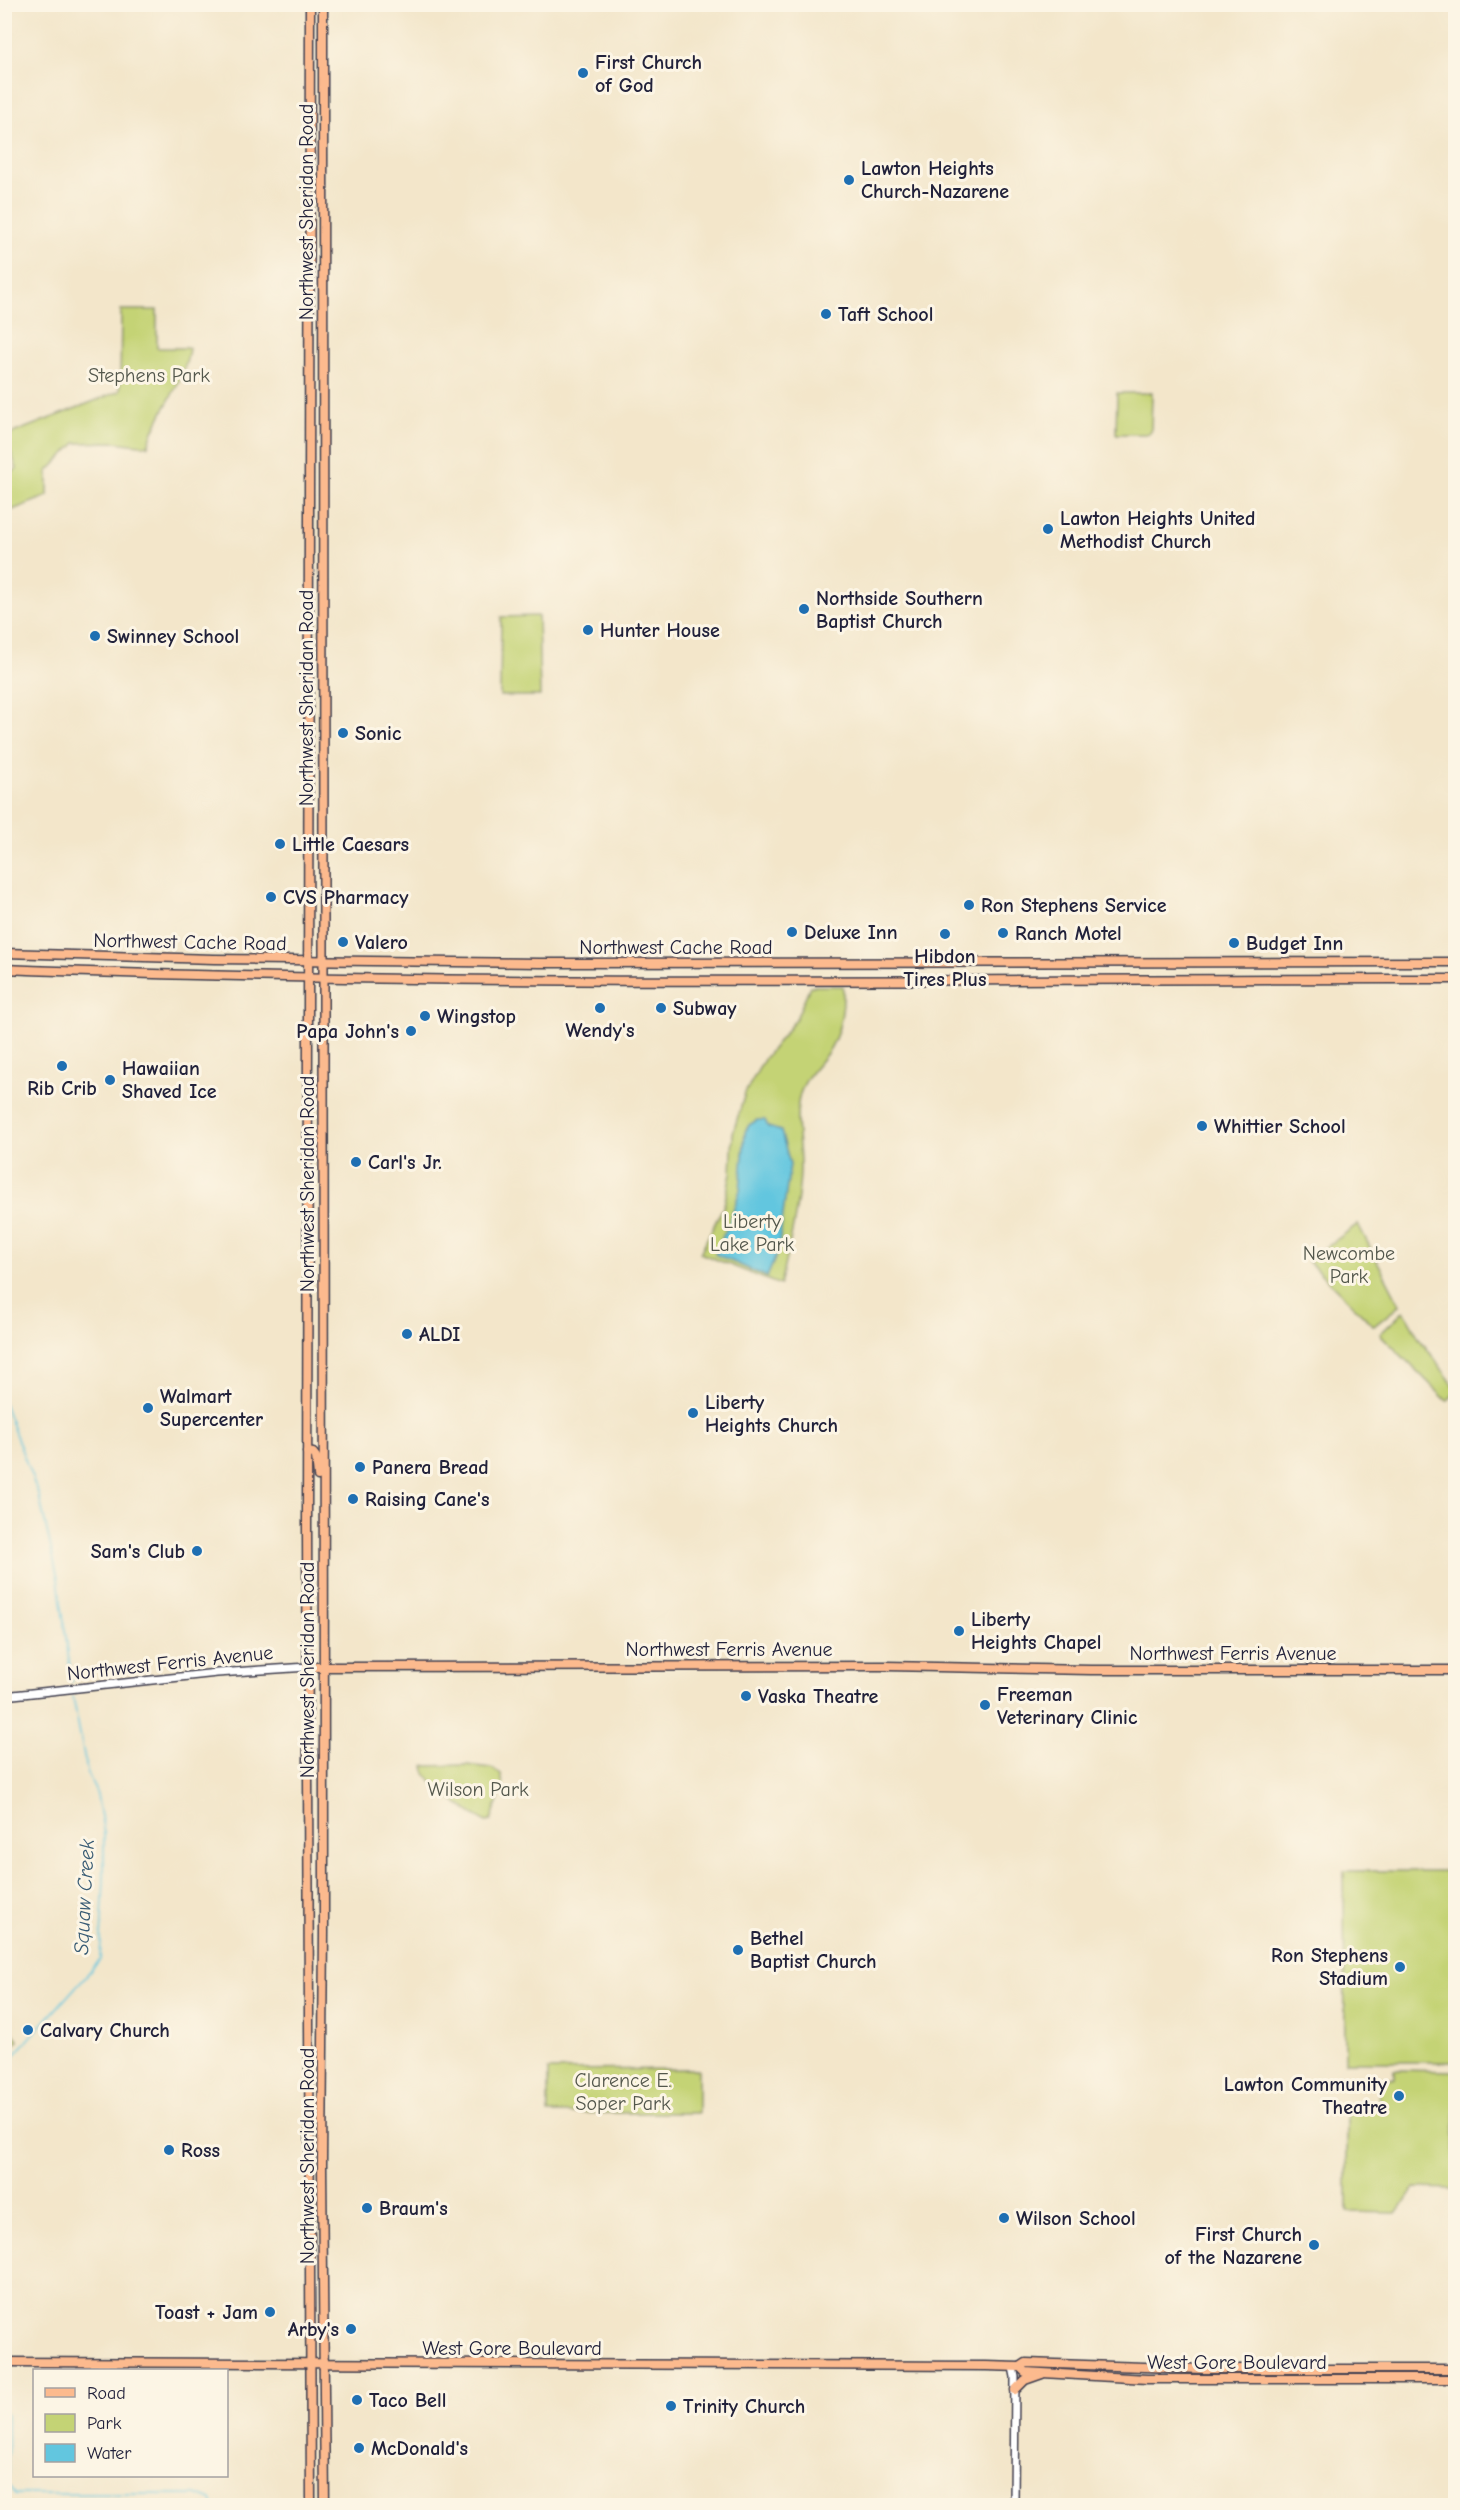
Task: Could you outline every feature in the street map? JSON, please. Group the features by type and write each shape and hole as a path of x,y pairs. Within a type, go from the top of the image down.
{"main road":[{"name":"Northwest Sheridan Road","path":"310,4 307,1452 311,2505"},
{"name":"Northwest Sheridan Road","path":"323,4 325,2505"},
{"name":"Northwest Cache Road","path":"4,953 308,961 789,964 1455,962"},
{"name":"Northwest Cache Road","path":"4,969 308,978 735,981 1455,980"},
{"path":"308,1375 312,1386 314,1450 323,1453"},
{"path":"307,1452 316,1457 318,1486 324,1499"},
{"name":"Northwest Ferris Avenue","path":"308,1667 1455,1670"},
{"name":"West Gore Boulevard","path":"4,2362 1016,2367 1026,2363 1203,2369 1455,2369"},
{"name":"West Gore Boulevard","path":"1016,2367 1025,2372 1147,2379 1455,2379"},
{"path":"1015,2390 1025,2380 1044,2373"}],"street":[{"name":"Northwest Ferris Avenue","path":"4,1696 217,1673 308,1667"},
{"path":"1014,2505 1016,2367"}],"green space":[{"name":"Stephens Park","path":"121,310 157,310 157,348 189,348 177,386 158,421 148,446 114,442 76,443 48,471 48,496 5,513 5,476 17,469 5,436 120,391"},
{"path":"1117,393 1152,393 1151,432 1116,434"},
{"path":"538,616 540,696 500,696 501,617"},
{"name":"Liberty Lake Park","path":"810,986 843,986 843,1003 839,1028 832,1044 808,1076 800,1094 797,1113 800,1161 798,1200 780,1285 700,1253 724,1205 731,1174 733,1133 745,1093 765,1058 796,1019"},
{"name":"Newcombe Park","path":"1358,1224 1400,1305 1374,1326 1308,1261"},
{"name":"Newcombe Park","path":"1404,1311 1419,1338 1455,1387 1455,1393 1447,1401 1380,1334"},
{"name":"Wilson Park","path":"467,1765 491,1768 501,1774 503,1785 491,1821 486,1822 440,1791 432,1783 424,1766"},
{"name":"Ron Stephens Stadium","path":"1344,1871 1455,1871 1455,2062 1345,2062"},
{"path":"9,2025 18,2041 5,2056 5,2026"},
{"name":"Clarence E. Soper Park","path":"698,2069 698,2113 548,2113 548,2070"},
{"path":"1394,2070 1455,2071 1455,2189 1415,2188 1397,2213 1347,2212 1347,2107 1379,2107 1380,2078 1394,2078"}],"water":[{"path":"757,1120 765,1120 768,1127 781,1131 790,1164 778,1251 767,1277 715,1254 730,1221 740,1190 745,1132 749,1125"}],"waterway":[{"name":"Squaw Creek","path":"4,1404 39,1496 58,1579 72,1682"},
{"name":"Squaw Creek","path":"4,2067 100,1960 104,1833 97,1795 87,1771 73,1697"},
{"name":"Squaw Creek","path":"4,2411 7,2415 8,2484 16,2494 197,2494 212,2500 214,2506"}],"place":[{"name":"First Church of God","path":"583,73"},
{"name":"Lawton Heights Church-Nazarene","path":"849,180"},
{"name":"Taft School","path":"826,314"},
{"name":"Lawton Heights United Methodist Church","path":"1048,529"},
{"name":"Northside Southern Baptist Church","path":"804,609"},
{"name":"Hunter House","path":"588,630"},
{"name":"Swinney School","path":"95,636"},
{"name":"Sonic","path":"343,733"},
{"name":"Little Caesars","path":"280,844"},
{"name":"CVS Pharmacy","path":"271,897"},
{"name":"Ron Stephens Service","path":"969,905"},
{"name":"Deluxe Inn","path":"792,932"},
{"name":"Ranch Motel","path":"1003,933"},
{"name":"Hibdon Tires Plus","path":"945,934"},
{"name":"Valero","path":"343,942"},
{"name":"Budget Inn","path":"1234,943"},
{"name":"Wendy's","path":"600,1008"},
{"name":"Subway","path":"661,1008"},
{"name":"Wingstop","path":"425,1016"},
{"name":"Papa John's","path":"411,1031"},
{"name":"Rib Crib","path":"62,1066"},
{"name":"Hawaiian Shaved Ice","path":"110,1080"},
{"name":"Whittier School","path":"1202,1126"},
{"name":"Carl's Jr.","path":"356,1162"},
{"name":"ALDI","path":"407,1334"},
{"name":"Walmart Supercenter","path":"148,1408"},
{"name":"Liberty Heights Church","path":"693,1413"},
{"name":"Panera Bread","path":"360,1467"},
{"name":"Raising Cane's","path":"353,1499"},
{"name":"Sam's Club","path":"197,1551"},
{"name":"Liberty Heights Chapel","path":"959,1631"},
{"name":"Vaska Theatre","path":"746,1696"},
{"name":"Freeman Veterinary Clinic","path":"985,1705"},
{"name":"Bethel Baptist Church","path":"738,1950"},
{"name":"Ron Stephens Stadium","path":"1400,1967"},
{"name":"Calvary Church","path":"28,2030"},
{"name":"Lawton Community Theatre","path":"1399,2096"},
{"name":"Ross","path":"169,2150"},
{"name":"Braum's","path":"367,2208"},
{"name":"Wilson School","path":"1004,2218"},
{"name":"First Church of the Nazarene","path":"1314,2245"},
{"name":"Toast + Jam","path":"270,2312"},
{"name":"Arby's","path":"351,2329"},
{"name":"Taco Bell","path":"357,2400"},
{"name":"Trinity Church","path":"671,2406"},
{"name":"McDonald's","path":"359,2448"}]}
